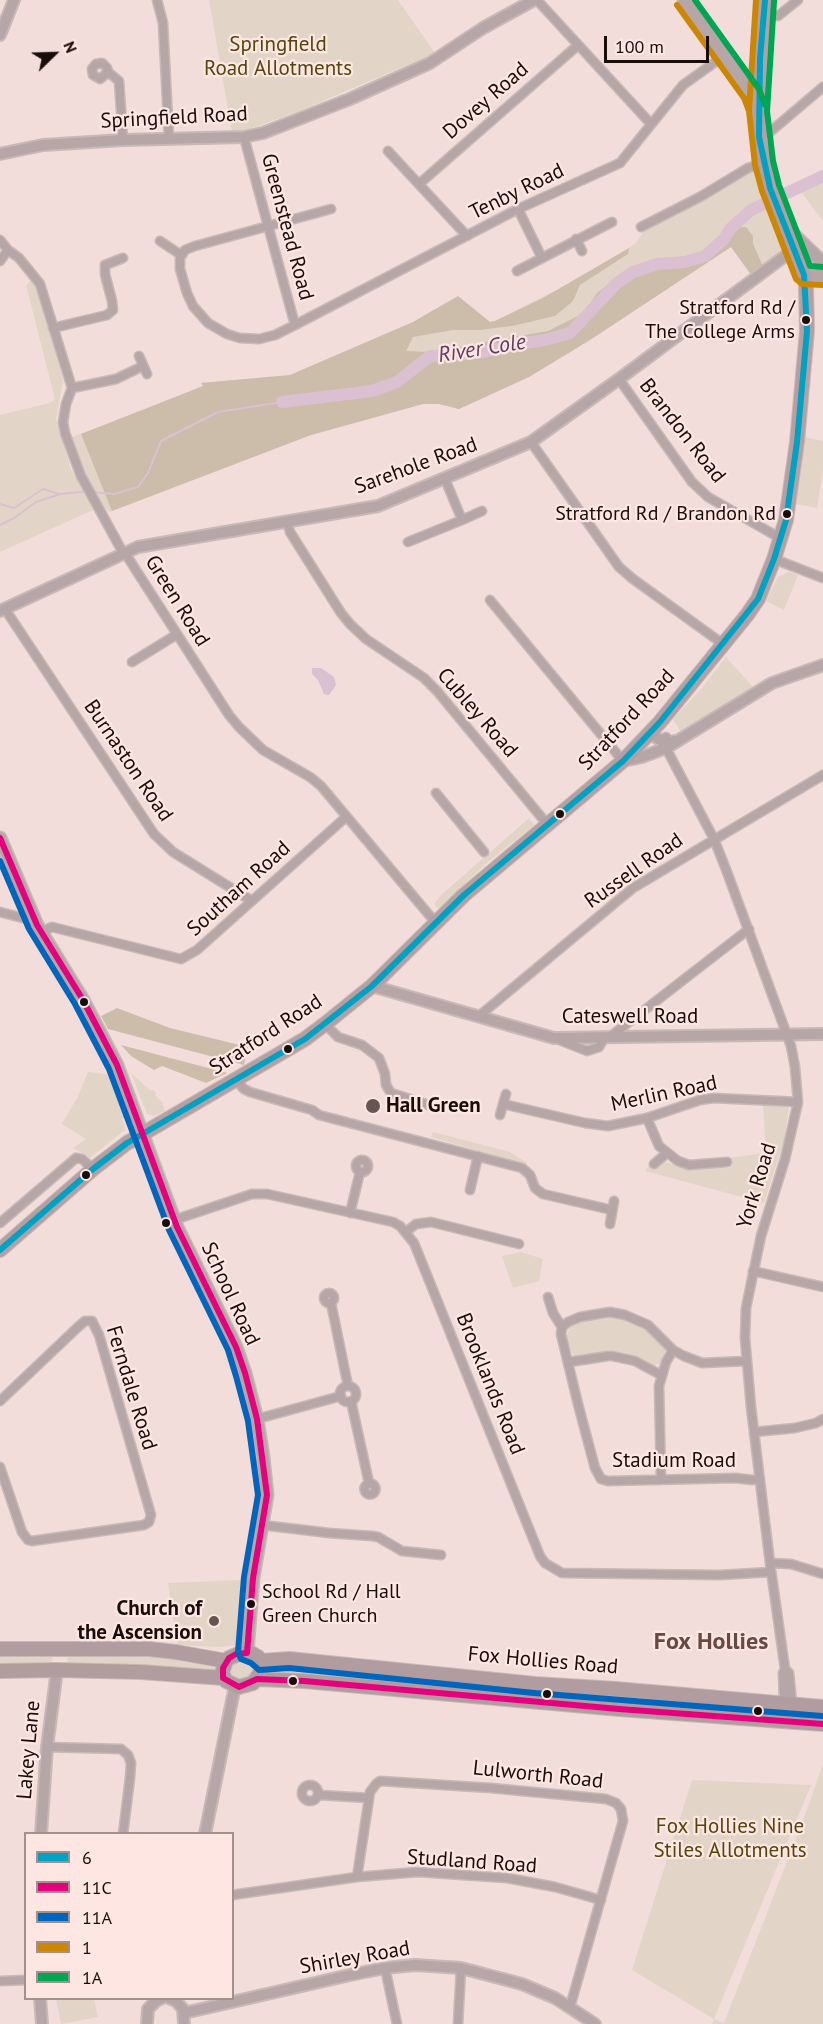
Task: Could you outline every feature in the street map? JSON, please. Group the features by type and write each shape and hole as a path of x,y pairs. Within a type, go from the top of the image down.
{"highway":[{"name":"Stratford Road","path":"2,1243 127,1143 260,1066 325,1024 372,986 435,922 505,858 622,761 652,730 758,599 774,559 790,498 802,398 807,331 804,275 772,193 759,138 758,111 764,7"}],"main road":[{"path":"684,0 752,94 758,111"},
{"path":"785,226 822,260"},
{"path":"804,275 823,276"},
{"name":"School Road","path":"0,838 41,932 119,1069 174,1220 236,1347 256,1419 267,1495 253,1578 248,1653"},
{"path":"57,1648 57,1670"},
{"path":"0,1649 149,1649 226,1661"},
{"path":"0,1671 141,1672 229,1682 245,1686 257,1679 262,1670 256,1655 236,1654 226,1661 223,1668 229,1682"},
{"name":"Fox Hollies Road","path":"260,1661 289,1659 535,1684 823,1707"},
{"name":"Fox Hollies Road","path":"257,1679 823,1724"}],"street":[{"path":"0,35 14,0"},
{"path":"157,0 163,23 169,139"},
{"path":"536,0 651,124"},
{"name":"Springfield Road","path":"0,154 43,145 123,140 244,137 298,121 430,63 483,28 536,0"},
{"path":"764,7 778,16 797,1"},
{"name":"Dovey Road","path":"418,184 578,46"},
{"name":"Tenby Road","path":"181,255 180,270 187,293 202,316 218,330 240,338 259,339 275,335 518,209 620,163 683,85 724,55"},
{"path":"108,72 118,79 120,85 123,140"},
{"path":"759,138 770,132 823,87"},
{"name":"Greenstead Road","path":"244,137 295,325"},
{"path":"388,151 467,236"},
{"path":"641,227 700,197 748,168 764,163"},
{"path":"160,241 181,255 190,247 331,209"},
{"path":"518,209 542,258"},
{"path":"517,271 612,222"},
{"path":"0,240 19,258 40,284 72,388 116,379 143,366"},
{"path":"576,240 582,251"},
{"name":"Sarehole Road","path":"3,610 125,553 149,545 378,506 531,441 789,253 793,245"},
{"path":"0,261 8,250"},
{"path":"53,328 107,315 112,310 112,301 105,265 123,258"},
{"path":"139,356 147,374"},
{"name":"Brandon Road","path":"619,379 692,482 708,497 780,538"},
{"name":"Green Road","path":"72,388 64,413 65,433 81,476 121,549 229,715 263,750 310,777 321,786 435,922"},
{"path":"531,441 619,567 723,645"},
{"path":"445,479 462,520"},
{"path":"408,542 482,512"},
{"name":"Cubley Road","path":"287,522 290,532 350,624 366,639 409,667 437,691 547,824"},
{"path":"774,559 823,578"},
{"path":"490,600 622,761 642,757 666,743 683,738 772,683 823,665"},
{"name":"Burnaston Road","path":"3,610 154,834 173,852 252,901"},
{"path":"132,662 177,634"},
{"path":"652,730 666,743"},
{"name":"York Road","path":"666,743 714,839 791,1046 798,1102 785,1159 770,1202 746,1308 746,1361 770,1567 785,1669 789,1673 789,1722"},
{"name":"Russell Road","path":"479,1016 633,888 823,775"},
{"path":"436,793 484,852"},
{"name":"Southam Road","path":"41,932 52,927 181,960 197,950 346,817"},
{"path":"0,912 23,918 33,916"},
{"path":"608,1036 749,929"},
{"name":"Cateswell Road","path":"372,986 554,1038 823,1034"},
{"path":"325,1024 338,1037 372,1051 382,1063 386,1085 391,1093 435,1107"},
{"path":"238,1079 244,1089 250,1092 319,1114 522,1168 530,1175 535,1188 543,1194 613,1206 610,1224"},
{"path":"500,1115 506,1094"},
{"name":"Merlin Road","path":"503,1104 608,1126 647,1118 700,1100 714,1098 798,1102"},
{"path":"647,1118 659,1146 678,1161 689,1165 727,1162"},
{"path":"654,1164 667,1154"},
{"path":"470,1190 478,1156"},
{"path":"0,1223 76,1158 93,1169"},
{"path":"350,1213 360,1172"},
{"path":"174,1220 252,1194 267,1194 393,1222 406,1232 416,1224 431,1222 519,1244"},
{"name":"Brooklands Road","path":"406,1232 414,1243 540,1556 545,1563 562,1573 720,1575 791,1564 823,1574"},
{"path":"505,1251 508,1241"},
{"path":"753,1271 823,1287"},
{"name":"Stadium Road","path":"548,1297 553,1313 562,1327 561,1334 578,1404 597,1474 601,1479 608,1481 760,1479"},
{"path":"331,1303 348,1386"},
{"path":"562,1327 580,1317 610,1312 626,1315 648,1325 673,1350 702,1363 746,1361"},
{"name":"Ferndale Road","path":"0,1401 78,1327 85,1321 92,1321 99,1335 151,1515 149,1522 144,1525 28,1540 22,1532 0,1467"},
{"path":"662,1480 658,1397 661,1374 673,1350"},
{"path":"569,1362 610,1356 635,1361 661,1374"},
{"path":"341,1396 342,1389 348,1386"},
{"path":"348,1386 356,1392 351,1401"},
{"path":"256,1419 341,1396"},
{"path":"341,1396 344,1400 351,1401"},
{"path":"351,1401 369,1483"},
{"path":"754,1432 795,1428 823,1419"},
{"path":"262,1526 372,1536 402,1551 441,1555"},
{"name":"Lakey Lane","path":"41,1832 47,1747 57,1670"},
{"path":"205,1832 229,1682"},
{"path":"47,1747 121,1749 128,1755 131,1763 123,1832"},
{"name":"Lulworth Road","path":"369,1798 376,1784 385,1780 613,1801 621,1809 623,1821 570,2007"},
{"path":"319,1795 369,1798 357,1877"},
{"name":"Studland Road","path":"234,1895 357,1877 418,1872 507,1878 555,1887 601,1900"},
{"name":"Shirley Road","path":"173,2000 179,2004 184,2019 385,1968 415,1965 461,1968 522,1984 570,2007 595,2024"},
{"path":"385,1968 397,2024"},
{"path":"458,2024 461,1968"},
{"path":"0,1981 24,1980"},
{"path":"40,2000 42,2024"},
{"path":"147,2024 148,2009 158,2000"}],"green space":[{"name":"Springfield Road Allotments","path":"209,0 398,0 435,53 297,112 247,130 232,132"},
{"path":"754,168 784,247 752,276 731,247 590,340 529,377 459,409 439,404 423,404 311,435 110,512 95,497 72,437 174,399 203,386 201,383 290,375 413,322 458,296 490,322 495,321 574,281 629,248 637,242 644,230"},
{"path":"823,176 823,221 798,188"},
{"path":"33,279 42,298 63,380 56,420 71,469 93,510 0,552 0,415 50,403 55,399 26,285"},
{"path":"805,437 823,441 823,470 817,508 796,504"},
{"path":"789,572 798,575 784,610 766,601 778,577"},
{"path":"726,657 753,687 693,726 680,731 673,719"},
{"path":"529,818 534,825 487,863 438,909 434,904 440,896"},
{"path":"88,1072 114,1075 130,1115 122,1119 126,1129 90,1158 73,1148 86,1139 62,1124"},
{"path":"131,1073 151,1091 153,1089 165,1111 154,1116 147,1114"},
{"path":"763,1105 789,1107 784,1141 764,1203 645,1171 649,1165 655,1169 664,1162 694,1169 729,1168 728,1158 766,1153"},
{"path":"433,1132 510,1152 527,1165 431,1137"},
{"path":"521,1252 543,1259 539,1281 513,1288 502,1256"},
{"path":"609,1317 624,1319 650,1331 668,1350 662,1363 653,1366 604,1352 575,1357 566,1338 570,1327 582,1321"},
{"path":"244,1580 239,1645 220,1647 177,1645 168,1583"},
{"path":"53,1652 52,1666 0,1668 0,1653"},
{"path":"68,1653 172,1656 217,1663 217,1671 67,1666"},
{"path":"240,1658 256,1662 256,1675 242,1682 226,1676 230,1664"},
{"path":"301,1665 770,1709 768,1713 760,1716 270,1673 270,1667"},
{"path":"823,1764 823,2024 712,2024 714,2019 724,2023"},
{"name":"Fox Hollies Nine Stiles Allotments","path":"692,1780 811,1785 714,2019 632,1970"},
{"path":"56,2000 94,2000 98,2017 61,2024"}],"shaded area":[{"path":"746,227 753,236 753,244 763,266 752,276 731,247 590,340 529,377 459,409 439,404 423,404 311,435 112,511 81,434 203,386 201,383 290,375 413,322 458,296 490,322 495,321 543,298 629,248 628,254 580,285 573,301 555,316 512,326 480,330 453,330 413,337 406,351 429,352 548,331 584,313 597,293 629,269 658,260 696,256 722,237 727,228"},
{"path":"312,668 321,668 334,677 336,685 329,695 324,694 318,680 312,674"},
{"path":"117,1008 170,1028 248,1047 244,1065 108,1029 101,1016"},
{"path":"121,1045 227,1073 206,1083 162,1066 154,1070 131,1056"}],"waterway":[{"name":"River Cole","path":"282,402 372,391 397,382 430,356 479,353 570,333 617,283 633,272 657,264 685,262 705,256 751,210 823,176"},
{"name":"River Cole","path":"93,492 114,494 138,487 148,473 161,441 218,412 282,402"},
{"path":"0,504 14,508 43,489 59,494"},
{"name":"River Cole","path":"0,525 36,502 61,494 88,491"}],"transit line":[{"name":"1A","path":"695,0 759,89 765,105"},
{"name":"1","path":"756,0 749,111 755,165 762,191 796,279 802,284 823,285"},
{"name":"6","path":"0,1250 93,1169 127,1143 305,1039 372,986 464,895 623,761 660,722 758,599 786,520 797,442 807,331 804,275 770,188 759,137 760,59 765,0"},
{"name":"1A","path":"774,1 767,111 773,161 779,185 810,266 823,267"},
{"name":"1","path":"677,5 744,98 749,111"},
{"name":"11C","path":"0,838 37,925 83,1000 117,1065 177,1227 236,1347 245,1373 257,1419 267,1495 253,1578 247,1653 236,1654 229,1658 223,1668 223,1678 239,1687 257,1679 304,1681 619,1709 823,1724"},
{"name":"11A","path":"0,861 29,929 75,1004 109,1069 169,1230 228,1350 236,1376 248,1421 258,1495 244,1577 238,1652 241,1659 251,1663 259,1670 289,1668 534,1693 822,1716"}],"place":[{"name":"Stratford Rd / The College Arms","path":"806,320"},
{"name":"Stratford Rd / Brandon Rd","path":"787,514"},
{"name":"Hall Green","path":"373,1106"},
{"name":"School Rd / Hall Green Church","path":"251,1604"},
{"name":"Church of the Ascension","path":"214,1621"}],"district":[{"name":"Fox Hollies","path":"711,1642"}]}
